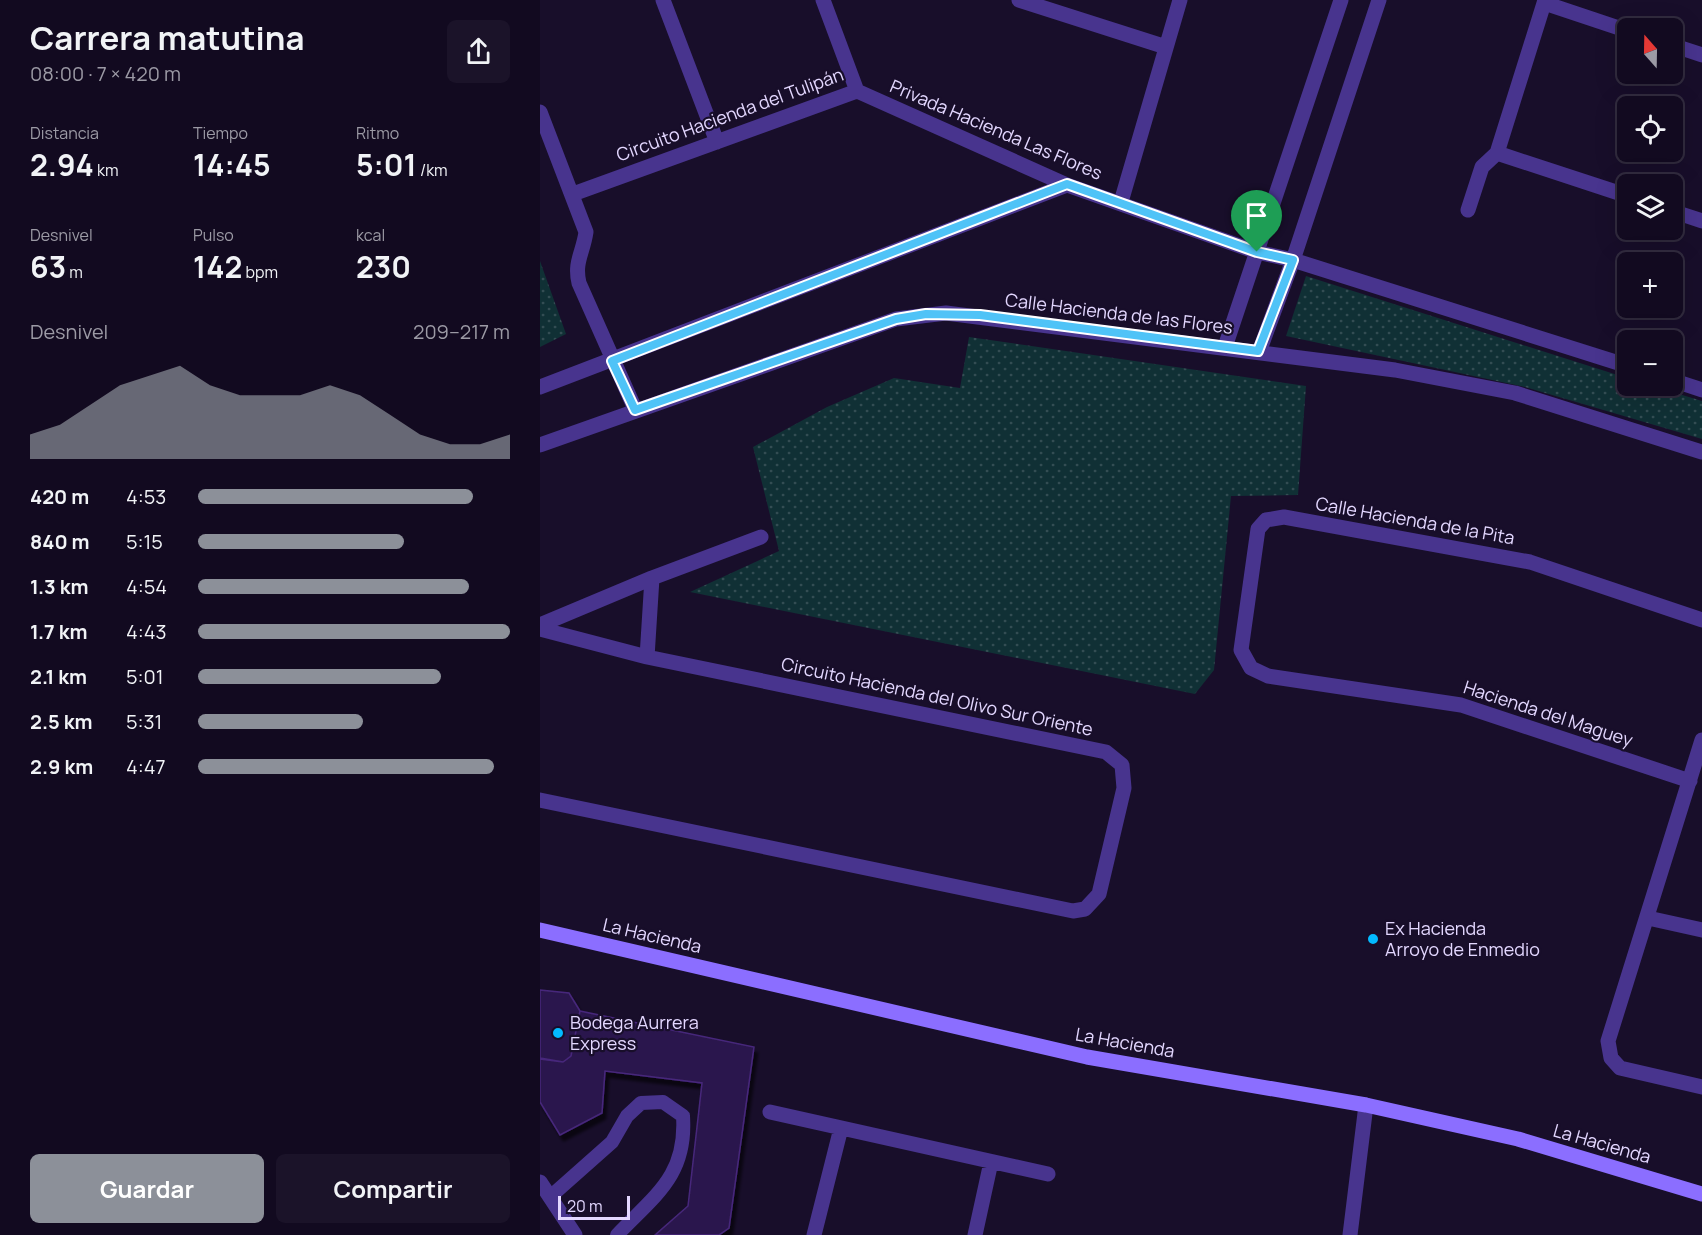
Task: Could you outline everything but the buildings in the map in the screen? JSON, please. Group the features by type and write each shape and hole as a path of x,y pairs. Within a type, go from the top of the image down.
{"street":[{"path":"663,0 717,142"},
{"name":"Circuito Hacienda del Tulipán","path":"573,194 857,91 824,0"},
{"path":"1019,0 1166,48"},
{"path":"1180,0 1121,202 1257,252 1293,260 1617,363"},
{"path":"1225,347 1341,0"},
{"path":"1258,351 1293,260 1379,0"},
{"path":"1468,210 1482,167 1497,153 1544,2 1617,27"},
{"path":"1683,49 1702,55"},
{"name":"Privada Hacienda Las Flores","path":"857,91 1067,184 1121,202"},
{"path":"540,112 586,232 583,250 575,268 612,361 635,410"},
{"path":"1497,153 1617,192"},
{"path":"540,387 1067,184"},
{"path":"1683,215 1702,221"},
{"name":"Calle Hacienda de las Flores","path":"540,445 896,319 926,314 980,315 1395,370 1515,393 1702,452"},
{"path":"1683,384 1702,390"},
{"name":"Calle Hacienda de la Pita","path":"1251,668 1241,650 1258,529 1266,520 1284,517 1530,562 1702,620"},
{"path":"540,627 651,578 761,537"},
{"path":"647,657 651,578"},
{"name":"Circuito Hacienda del Olivo Sur Oriente","path":"540,627 647,657 1107,752 1122,765 1124,788 1099,894 1085,909 1073,911 540,800"},
{"name":"Hacienda del Maguey","path":"1251,668 1268,676 1461,705 1690,781"},
{"path":"1702,740 1608,1041 1611,1058 1620,1068 1702,1087"},
{"path":"1648,918 1702,930"},
{"name":"La Hacienda","path":"540,930 1087,1057 1366,1105 1518,1140 1702,1194"},
{"path":"1350,1235 1366,1105"},
{"path":"770,1112 1048,1174"},
{"path":"814,1235 841,1128"},
{"path":"975,1235 991,1162"},
{"path":"540,1182 575,1235"}],"lane":[{"path":"550,1197 612,1142 627,1116 641,1102 663,1102 683,1116 685,1141 672,1177 617,1235"}],"green space":[{"path":"540,261 566,334 540,347"},
{"path":"1306,276 1617,375 1617,396 1683,395 1702,401 1702,439 1525,387 1286,336"},
{"path":"969,337 1306,386 1298,495 1231,496 1214,670 1195,694 690,592 779,551 753,447 827,407 894,378 960,388"}],"place":[{"name":"Ex Hacienda Arroyo de Enmedio","path":"1373,939"},
{"name":"Bodega Aurrera Express","path":"558,1033"}],"route":[{"path":"1067,184 1257,252 1293,260 1258,351 980,315 926,314 896,319 635,410 612,361 1067,184"}]}
